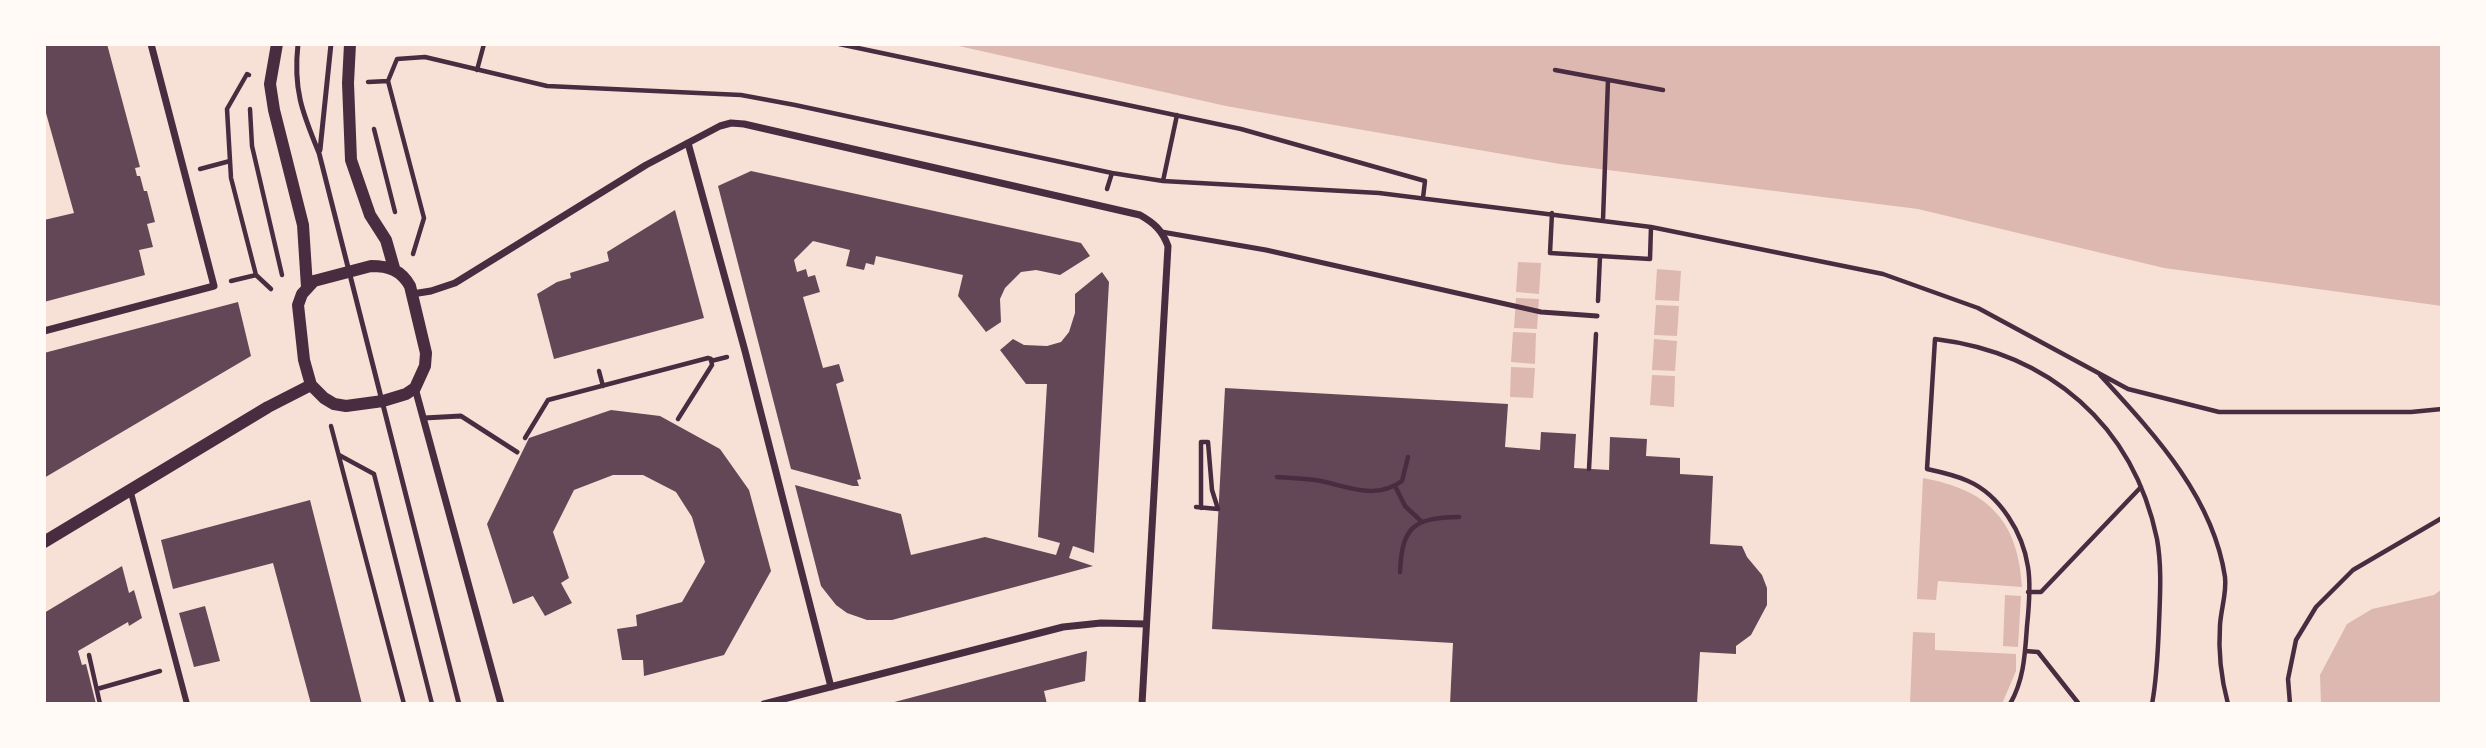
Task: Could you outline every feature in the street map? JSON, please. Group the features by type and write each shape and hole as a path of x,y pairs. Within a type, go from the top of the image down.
{"street":[{"path":"44,331 214,286 150,44"},
{"path":"277,44 270,84 303,225 307,287"},
{"path":"350,44 348,83 351,160 370,215 386,240 394,268"},
{"path":"412,294 454,283 646,165 720,126 731,123 1102,205 1140,215 1153,222 1162,232 1168,246 1142,704"},
{"path":"688,143 745,351 831,687"},
{"path":"371,265 394,268 406,278 412,294 426,353 425,366 415,388 406,394 383,401 346,406 334,404 311,385 304,360 298,305 307,287 321,277 371,265"},
{"path":"44,541 268,407 311,385"},
{"path":"415,388 501,704"},
{"path":"130,489 187,704"},
{"path":"764,704 1063,627 1101,623 1146,624"}],"lane":[{"path":"298,44 296,74 301,109 319,153 458,704"},
{"path":"319,153 331,44"},
{"path":"1162,232 1266,250 1541,313 1597,316"},
{"path":"424,418 461,416 517,453"}],"path":[{"path":"477,70 484,44"},
{"path":"839,44 1241,129 1425,181 1423,198"},
{"path":"1555,70 1663,90"},
{"path":"247,74 227,108 231,178 256,275 271,289"},
{"path":"1603,220 1608,80"},
{"path":"388,81 424,218 406,278"},
{"path":"270,84 252,93 249,118 251,146 285,288 298,305"},
{"path":"1163,181 1177,115"},
{"path":"371,117 397,223"},
{"path":"184,173 230,161"},
{"path":"1102,205 1112,173 1163,181 1379,193 1651,227 1883,274 1978,308 2128,389 2218,412 2411,412 2442,409"},
{"path":"1552,213 1550,253 1650,259 1651,227"},
{"path":"1589,469 1600,256"},
{"path":"2010,704 2023,673 2028,567 2023,548 2002,508 1990,495 1970,482 1927,469 1935,339 1988,349 2051,379 2080,400 2104,424 2141,487 2157,540 2160,570 2158,649 2151,704"},
{"path":"711,362 727,357"},
{"path":"517,453 548,400 708,358 711,362"},
{"path":"678,419 712,365 711,362"},
{"path":"599,370 603,386"},
{"path":"2097,372 2161,444 2191,488 2216,538 2225,580 2220,626 2220,674 2228,704"},
{"path":"1200,442 1208,442 1212,490 1219,509 1199,507 1200,442"},
{"path":"404,704 338,455 374,474 432,704"},
{"path":"1277,477 1319,481 1379,492 1402,481 1408,457"},
{"path":"1395,486 1405,506 1422,522"},
{"path":"2028,592 2041,592 2141,487"},
{"path":"1400,572 1401,549 1408,531 1422,522 1460,517"},
{"path":"2290,704 2288,680 2296,640 2316,607 2353,570 2442,518"},
{"path":"2025,651 2038,652 2079,704"},
{"path":"89,655 100,704"},
{"path":"97,689 178,667"}],"shaded area":[{"path":"950,44 2442,44 2442,306 2164,268 1918,209 1560,164 1282,116"},
{"path":"1518,262 1541,263 1539,294 1516,292"},
{"path":"1657,269 1681,271 1679,301 1655,300"},
{"path":"1516,298 1539,299 1537,329 1514,328"},
{"path":"1656,305 1679,306 1677,336 1654,335"},
{"path":"1513,332 1536,333 1535,364 1511,362"},
{"path":"1654,339 1677,341 1675,371 1652,370"},
{"path":"1511,367 1535,368 1533,398 1510,397"},
{"path":"1652,375 1675,376 1674,407 1650,405"},
{"path":"1923,478 1965,491 1982,500 1995,512 2014,543 2022,587 1938,581 1936,600 1917,599"},
{"path":"2442,589 2442,704 2321,704 2320,675 2347,624 2372,609 2434,595"},
{"path":"2005,595 2021,596 2018,647 2003,646"},
{"path":"1913,632 1935,633 1935,650 2016,654 2016,671 2002,704 1910,704"}],"building":[{"path":"44,44 107,44 140,167 135,168 137,176 140,176 144,191 147,191 155,222 147,224 153,247 139,250 145,275 44,302 44,220 74,213 44,106"},
{"path":"751,171 1081,243 1090,256 1060,275 1036,270 1021,272 1005,288 1000,299 1001,322 986,332 958,296 963,275 876,256 874,265 866,263 864,270 846,266 850,250 813,241 794,260 797,272 806,269 808,277 815,275 820,292 803,297 823,368 839,364 844,381 836,384 861,479 857,480 859,486 853,486 791,469 718,186"},
{"path":"675,210 704,318 554,359 537,294 557,282 571,278 570,273 609,261 607,252"},
{"path":"1102,272 1109,282 1094,553 1073,546 1069,558 1093,566 892,620 867,620 847,613 836,605 821,586 795,485 901,514 911,555 985,537 1056,555 1060,543 1038,537 1047,384 1026,384 1000,350 1013,339 1024,345 1047,346 1061,342 1069,332 1075,313 1075,294"},
{"path":"238,302 251,356 44,478 44,353"},
{"path":"1225,388 1508,404 1505,447 1540,450 1541,432 1576,434 1574,468 1609,470 1610,437 1647,439 1646,456 1680,458 1680,474 1713,476 1710,544 1742,546 1747,557 1762,575 1767,588 1767,605 1751,635 1736,646 1736,654 1700,652 1697,704 1450,704 1453,643 1212,629"},
{"path":"611,410 660,416 720,449 749,490 771,571 724,655 644,676 643,660 622,660 617,629 637,626 636,615 682,602 705,562 692,517 676,492 643,475 613,475 574,490 553,532 569,578 561,583 572,603 545,616 533,596 513,604 487,524 529,438"},
{"path":"310,500 362,704 311,704 273,563 173,589 161,540"},
{"path":"122,566 129,593 134,590 142,618 129,626 128,622 78,651 82,665 86,664 96,704 44,704 44,613"},
{"path":"205,606 220,661 194,667 179,613"},
{"path":"1087,651 1085,681 1044,691 1047,704 887,704"}]}
